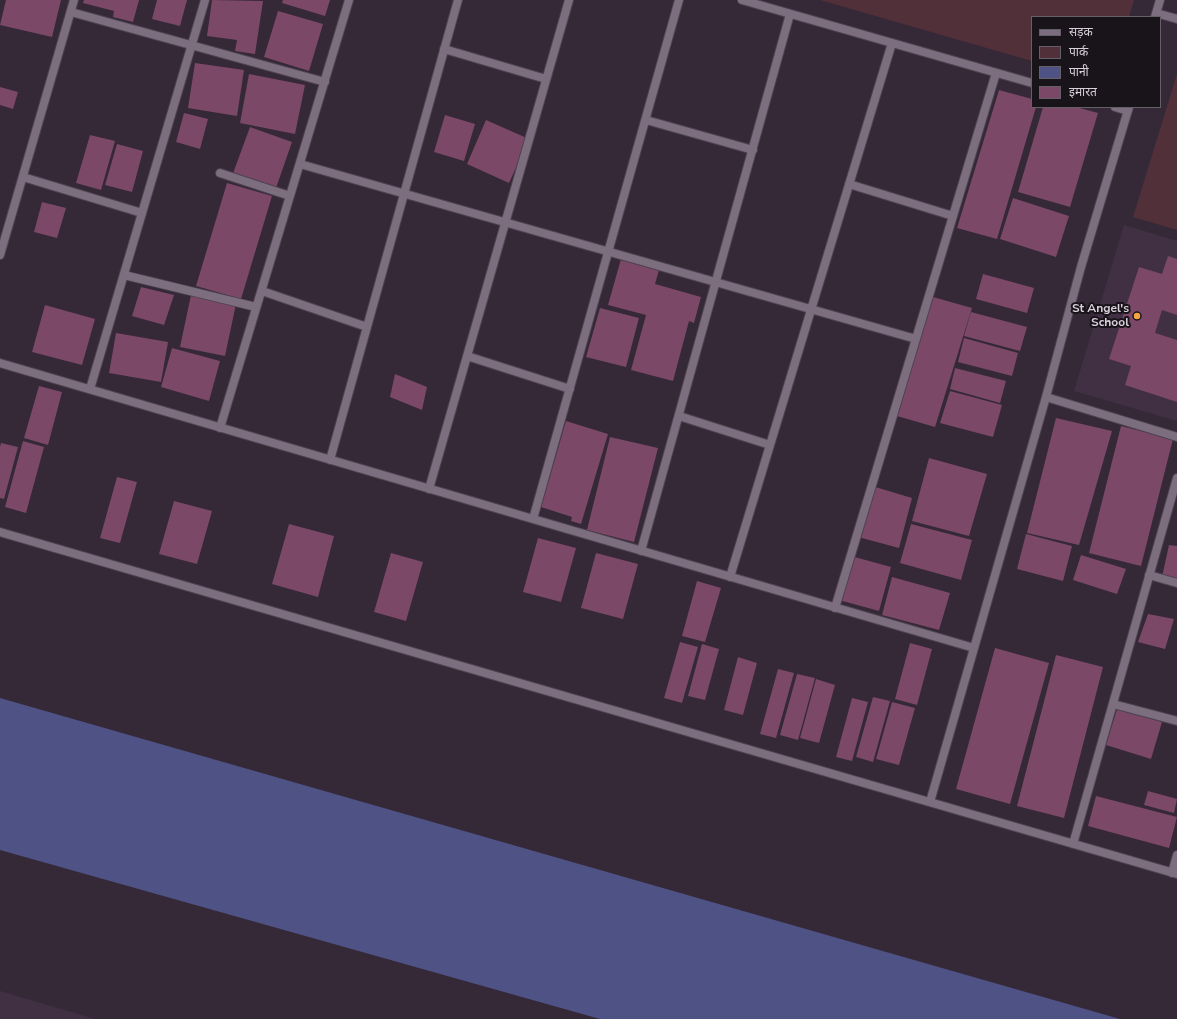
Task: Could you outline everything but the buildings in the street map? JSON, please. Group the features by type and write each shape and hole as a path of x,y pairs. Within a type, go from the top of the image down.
{"street":[{"path":"0,255 74,0"},
{"path":"90,389 205,0"},
{"path":"220,428 349,0"},
{"path":"330,460 458,0"},
{"path":"429,489 569,0"},
{"path":"533,519 679,0"},
{"path":"742,0 1031,83"},
{"path":"1155,15 1160,0"},
{"path":"71,12 325,82"},
{"path":"641,551 790,14"},
{"path":"1161,16 1177,19"},
{"path":"730,577 892,43"},
{"path":"444,49 546,79"},
{"path":"835,608 996,73"},
{"path":"930,802 1046,397 1081,267 1129,109"},
{"path":"646,120 753,150"},
{"path":"300,164 916,339"},
{"path":"220,173 290,196"},
{"path":"23,177 142,214"},
{"path":"849,184 953,216"},
{"path":"124,275 256,307"},
{"path":"262,291 367,327"},
{"path":"467,356 570,389"},
{"path":"0,363 974,648"},
{"path":"1046,397 1177,437"},
{"path":"679,416 770,444"},
{"path":"1073,844 1177,478"},
{"path":"0,532 1175,873 1177,855"},
{"path":"1149,575 1177,583"},
{"path":"1113,704 1177,721"}],"shaded area":[{"name":"St Angel's School","path":"1124,225 1177,241 1177,421 1074,391"},
{"path":"0,991 95,1019 0,1019"}],"green space":[{"path":"820,0 1134,0 1129,16 1031,16 1031,61"},
{"path":"1177,74 1177,230 1133,217"}],"water":[{"path":"0,698 1120,1019 600,1019 0,850"}],"place":[{"name":"St Angel's School","path":"1137,316"}]}
